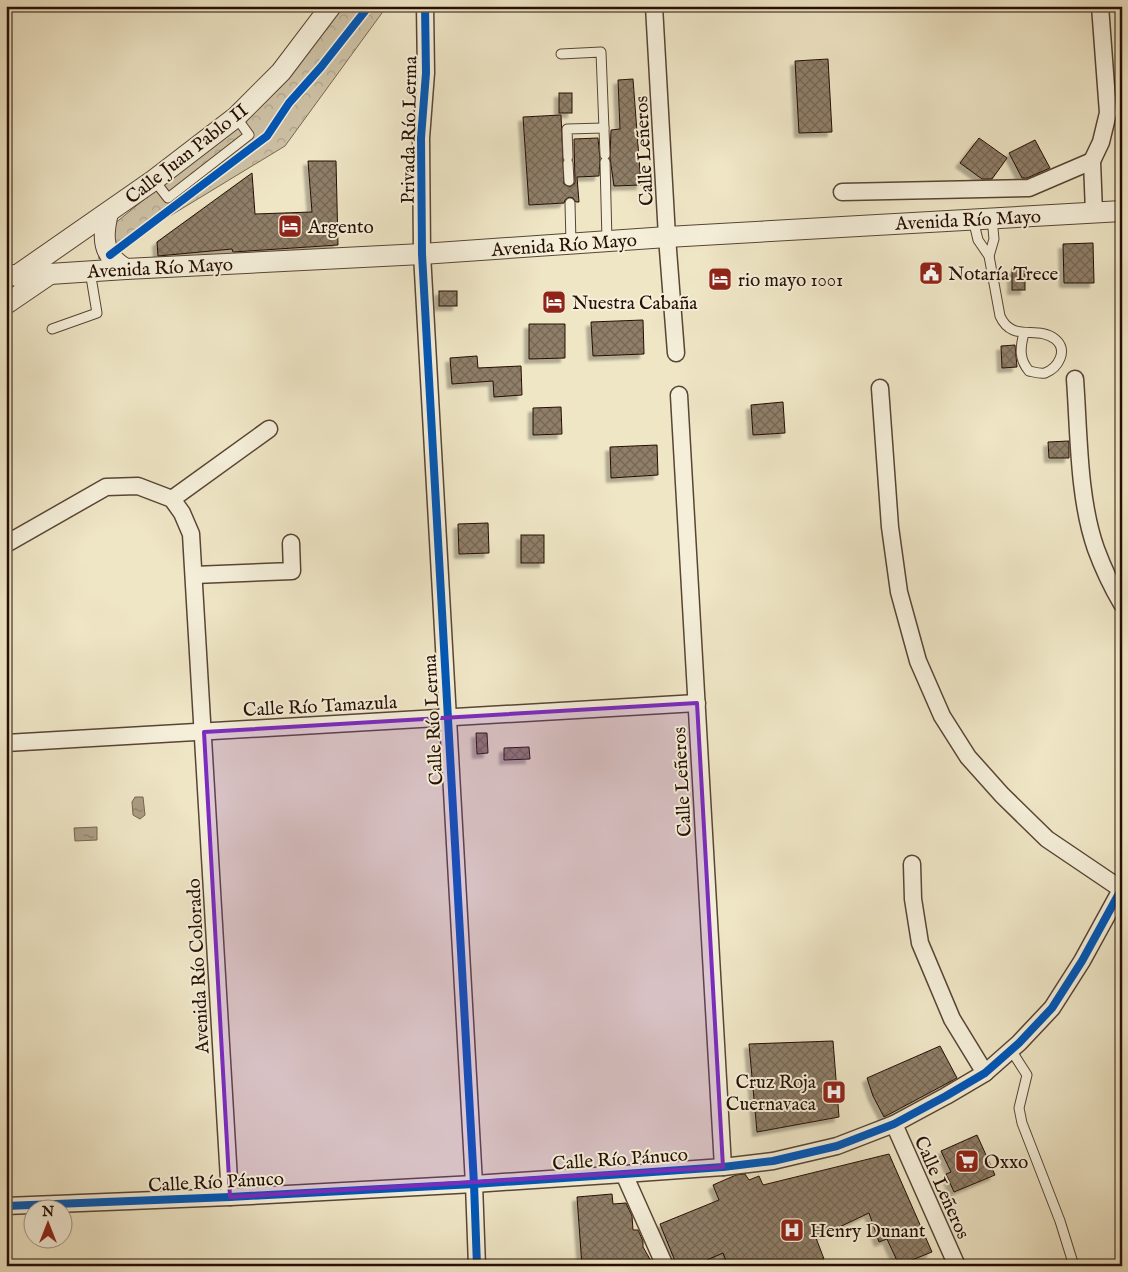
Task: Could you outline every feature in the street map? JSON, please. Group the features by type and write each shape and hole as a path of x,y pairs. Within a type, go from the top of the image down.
{"street":[{"name":"Calle Juan Pablo II","path":"10,277 108,213 236,117 282,72 331,6"},
{"name":"Privada Río Lerma","path":"422,254 421,138 426,73 425,6"},
{"name":"Calle Leñeros","path":"654,6 667,237 676,353"},
{"path":"1094,213 1092,161 1101,142 1108,113 1100,6"},
{"path":"842,192 1029,188 1092,161"},
{"name":"Avenida Río Mayo","path":"10,277 53,272 422,254 983,218 1122,212"},
{"path":"108,213 104,235 105,246 117,264 126,268"},
{"name":"Calle Río Lerma","path":"422,254 477,1266"},
{"path":"6,304 53,272"},
{"path":"1075,379 1084,496 1096,548 1111,586 1122,604"},
{"path":"880,388 890,527 899,592 918,661 942,716 968,757 1002,795 1047,839 1121,888"},
{"name":"Calle Leñeros","path":"679,395 723,1167"},
{"path":"6,544 106,487 138,486 172,499 269,429"},
{"name":"Avenida Río Colorado","path":"172,499 182,513 191,534 230,1197"},
{"path":"194,575 292,571 290,543"},
{"name":"Calle Río Tamazula","path":"6,743 697,703"},
{"path":"912,864 913,899 920,943 952,1019 985,1073"},
{"name":"Calle Río Pánuco","path":"6,1206 230,1197 474,1184 723,1167 773,1162 837,1146 894,1124 946,1096 985,1073 1011,1050 1052,1008 1082,961 1121,888"},
{"name":"Calle Leñeros","path":"894,1124 957,1266"},
{"path":"624,1174 665,1266"}],"lane":[{"path":"561,54 601,52 607,241"},
{"path":"569,181 566,129 604,128"},
{"path":"570,202 571,243"},
{"path":"983,218 994,239 989,256"},
{"path":"983,218 978,240 989,256 1000,316 1004,324 1013,330 1024,333 1047,334 1057,340 1061,357 1057,366 1043,374 1029,372 1023,364 1020,353 1024,333"},
{"path":"52,328 97,313 90,271"},
{"path":"1011,1050 1027,1075 1019,1108 1022,1123 1060,1221 1074,1266"}],"highlighted area":[{"path":"697,703 723,1167 230,1197 204,732"}],"green space":[{"path":"341,6 387,6 285,146 99,259 97,238 279,89"},
{"path":"723,1253 728,1266 693,1266"}],"water":[{"path":"135,797 143,797 145,815 140,819 133,815 132,802"},
{"path":"97,827 97,840 75,841 74,828"}],"building":[{"path":"828,59 832,132 799,133 795,61"},
{"path":"633,79 641,185 614,186 610,158 611,130 620,129 618,80"},
{"path":"559,93 572,93 572,113 559,113"},
{"path":"561,115 564,184 570,187 575,183 574,139 598,138 599,176 577,177 579,202 569,197 564,203 529,205 523,117"},
{"path":"979,138 1007,158 992,179 982,179 960,163"},
{"path":"1035,140 1050,168 1027,178 1022,178 1009,153"},
{"path":"308,161 336,161 338,245 233,252 232,249 158,256 157,242 252,173 255,214 312,212"},
{"path":"1093,243 1094,283 1064,283 1063,244"},
{"path":"1012,269 1025,269 1025,290 1012,290"},
{"path":"439,291 457,291 457,306 439,306"},
{"path":"643,320 644,354 593,356 591,322"},
{"path":"529,324 565,324 565,358 529,359"},
{"path":"1015,345 1017,367 1002,368 1001,346"},
{"path":"477,356 478,368 521,366 522,395 494,397 493,381 452,384 450,358"},
{"path":"783,402 785,433 753,435 751,405"},
{"path":"561,407 562,434 533,435 533,408"},
{"path":"1069,441 1069,458 1049,458 1048,442"},
{"path":"657,445 658,475 611,478 610,447"},
{"path":"488,523 489,553 459,554 458,524"},
{"path":"521,535 544,535 544,563 521,563"},
{"path":"476,733 487,733 488,753 477,754"},
{"path":"529,747 530,759 504,760 504,748"},
{"path":"833,1041 839,1117 757,1132 749,1044"},
{"path":"940,1046 957,1078 884,1117 873,1096 867,1078"},
{"name":"Oxxo","path":"977,1135 995,1175 954,1192 946,1174 951,1172 941,1151"},
{"name":"Henry Dunant","path":"889,1154 932,1252 899,1265 887,1239 879,1242 869,1213 816,1238 824,1259 818,1266 728,1266 723,1253 693,1266 677,1266 660,1224 719,1200 713,1185 736,1175 745,1174 749,1180 759,1176 763,1185"},
{"path":"612,1194 613,1204 626,1203 632,1216 633,1230 638,1230 643,1241 643,1247 651,1261 642,1262 643,1266 582,1266 577,1197"}],"cycle path":[{"path":"110,255 267,136 289,103 321,67 369,6"},
{"path":"425,6 426,73 421,138 422,254 477,1266"},
{"path":"6,1206 230,1197 474,1184 723,1167 773,1161 837,1146 894,1124 946,1096 985,1073 1019,1043 1052,1008 1082,961 1122,888"}],"place":[{"name":"Argento","path":"290,226"},
{"name":"Notaría Trece","path":"931,273"},
{"name":"rio mayo 1001","path":"720,279"},
{"name":"Nuestra Cabaña","path":"554,302"},
{"name":"Cruz Roja Cuernavaca","path":"834,1092"},
{"name":"Oxxo","path":"967,1161"},
{"name":"Henry Dunant","path":"792,1230"}]}
